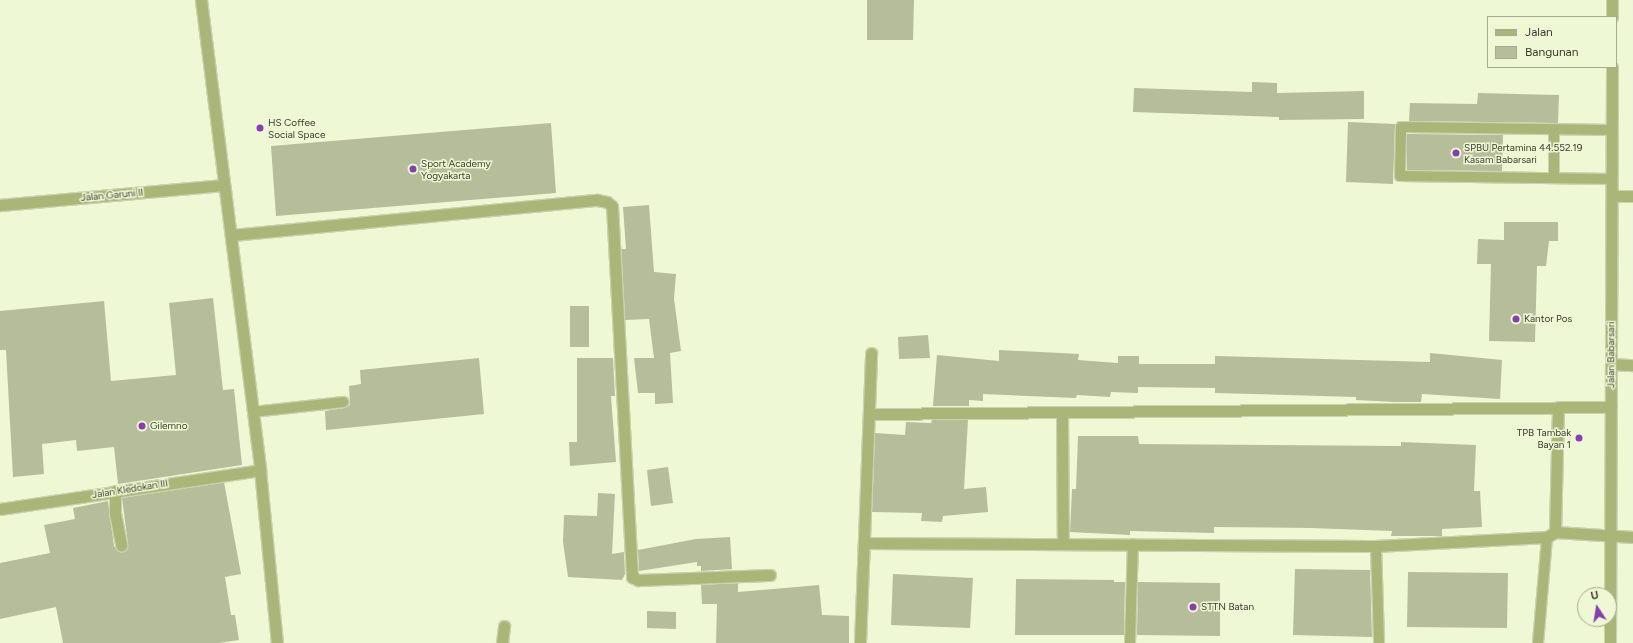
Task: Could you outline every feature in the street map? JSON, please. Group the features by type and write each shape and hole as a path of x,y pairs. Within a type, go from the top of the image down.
{"street":[{"path":"201,0 224,185 232,235 260,470 277,643"},
{"path":"1612,0 1612,16"},
{"name":"Jalan Babarsari","path":"1610,643 1612,68"},
{"name":"Jalan Garuni II","path":"0,205 224,185"},
{"path":"1612,196 1633,196"},
{"path":"232,235 597,200 606,202 612,206 632,577 638,580 770,575"},
{"path":"860,643 871,354"},
{"path":"1611,364 1633,365"},
{"path":"1551,535 1558,407"},
{"path":"869,414 1610,407"},
{"path":"1062,412 1063,544"},
{"name":"Jalan Kledokan III","path":"0,509 260,470"},
{"path":"115,491 115,513 121,545"},
{"path":"864,542 1376,546 1551,535 1610,535 1633,537"},
{"path":"502,643 504,626"}],"lane":[{"path":"1612,130 1401,127 1400,176 1612,179"},
{"path":"1554,129 1554,178"},
{"path":"253,412 343,402"},
{"path":"1538,643 1551,535"},
{"path":"1130,643 1133,544"},
{"path":"1376,546 1379,643"}],"building":[{"path":"867,0 914,0 913,40 867,40"},
{"path":"1252,82 1277,83 1277,93 1364,91 1364,119 1279,120 1279,117 1133,112 1134,88 1252,92"},
{"path":"1478,93 1559,95 1558,123 1409,121 1410,103 1477,104"},
{"path":"1348,122 1395,124 1393,184 1346,182"},
{"name":"Sport Academy Yogyakarta","path":"551,123 556,193 276,216 271,146"},
{"name":"SPBU Pertamina 44.552.19 Kasam Babarsari","path":"1407,134 1503,135 1502,171 1407,170"},
{"path":"649,205 654,272 676,274 674,299 681,351 670,353 673,403 655,404 655,393 638,393 634,358 654,358 649,319 625,320 621,249 626,249 623,207"},
{"path":"1504,222 1558,222 1558,241 1549,241 1546,266 1537,266 1535,342 1489,341 1491,264 1477,264 1478,239 1504,240"},
{"path":"213,298 223,390 234,389 242,465 118,484 114,447 77,451 76,440 42,444 44,474 13,477 6,350 0,350 0,311 104,301 111,381 176,375 169,303"},
{"path":"570,306 589,306 589,347 570,347"},
{"path":"928,335 930,358 899,359 898,337"},
{"path":"999,350 1079,354 1078,360 1118,363 1118,356 1139,356 1139,364 1215,364 1215,356 1430,362 1430,353 1502,360 1500,399 1422,394 1421,402 1395,402 1356,400 1356,397 1215,393 1215,388 1138,387 1138,393 1111,392 1110,397 1077,395 1076,398 983,394 983,401 969,400 969,406 933,406 937,355 999,361"},
{"path":"479,358 484,414 326,430 325,411 344,408 350,405 349,386 361,384 360,370"},
{"path":"577,358 613,358 615,396 611,396 616,462 570,466 569,442 577,442"},
{"path":"932,420 968,420 964,489 986,487 988,512 943,516 942,522 921,521 922,513 872,512 875,433 905,435 906,422 931,423"},
{"path":"1078,436 1138,436 1139,444 1401,446 1401,442 1476,445 1474,491 1480,491 1482,527 1442,529 1442,536 1391,536 1392,531 1311,528 1214,527 1214,533 1130,531 1130,535 1070,532 1072,489 1076,489"},
{"path":"668,467 673,503 651,506 647,470"},
{"path":"224,482 241,574 225,577 231,615 235,615 239,640 219,643 63,643 56,607 0,619 0,563 50,553 44,525 75,519 73,508 108,501 114,546 118,551 123,552 128,544 122,498"},
{"path":"598,493 615,494 612,554 624,552 625,574 622,580 568,577 563,542 564,515 597,516"},
{"path":"730,537 732,569 701,571 701,566 697,566 697,562 639,571 638,550 696,539"},
{"path":"1295,569 1370,570 1372,637 1293,635"},
{"path":"1408,572 1508,573 1507,628 1407,627"},
{"path":"893,574 973,578 970,628 891,625"},
{"path":"1016,579 1114,580 1114,582 1125,582 1124,635 1015,635"},
{"path":"1138,582 1220,583 1220,636 1137,635"},
{"path":"738,583 738,592 819,585 822,615 849,616 849,643 716,643 717,604 702,604 701,585"},
{"path":"647,611 676,612 676,629 647,628"}],"place":[{"name":"HS Coffee Social Space","path":"260,128"},
{"name":"SPBU Pertamina 44.552.19 Kasam Babarsari","path":"1456,153"},
{"name":"Sport Academy Yogyakarta","path":"413,169"},
{"name":"Kantor Pos","path":"1516,319"},
{"name":"Gilemno","path":"142,426"},
{"name":"TPB Tambak Bayan 1","path":"1579,438"},
{"name":"STTN Batan","path":"1193,607"}]}
